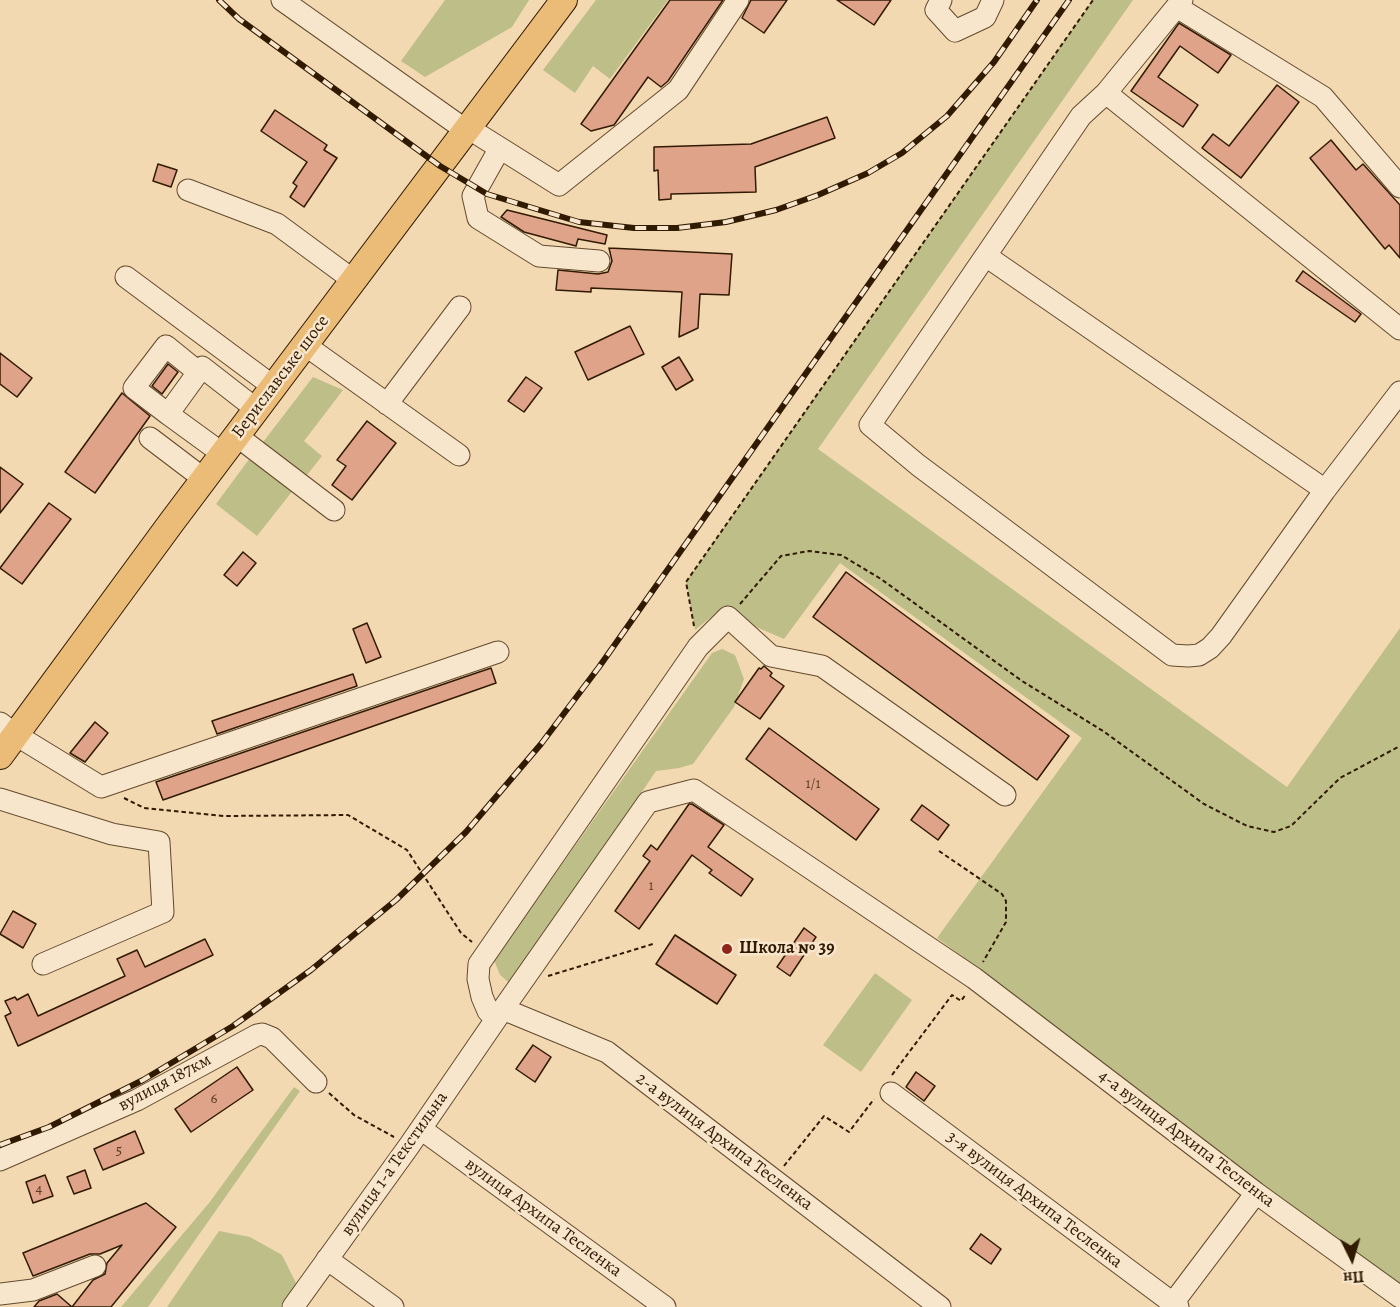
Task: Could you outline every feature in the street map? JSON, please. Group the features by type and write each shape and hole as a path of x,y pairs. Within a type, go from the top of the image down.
{"main road":[{"name":"Бериславське шосе","path":"0,756 8,729 230,445 564,0"}],"street":[{"path":"282,0 467,130 559,185 678,90 738,0"},
{"path":"941,0 936,10 955,31 985,17 993,0"},
{"path":"1400,187 1323,97 1180,4 1106,93 1081,116 870,425 918,465 1172,655 1199,655 1221,636 1324,490 1400,392"},
{"path":"1106,93 1400,329"},
{"path":"500,148 473,196 478,218 538,256 599,261"},
{"path":"188,190 276,224 353,280"},
{"path":"986,256 1324,490"},
{"path":"126,277 274,387"},
{"path":"387,404 460,307"},
{"path":"305,345 459,455"},
{"path":"198,372 166,346 134,388 168,414 230,445 334,510"},
{"path":"168,414 202,367 256,409"},
{"path":"150,438 204,479"},
{"path":"499,1014 488,1011 482,998 478,979 479,964 698,646 728,617 771,656 822,666 1005,795"},
{"path":"8,729 100,787 498,652"},
{"name":"4-а вулиця Архипа Тесленка","path":"520,985 648,802 694,790 974,978 1256,1193 1400,1297"},
{"path":"0,799 112,834 159,842 163,912 44,964"},
{"name":"вулиця 1-а Текстильна","path":"293,1307 415,1138 520,985"},
{"name":"2-а вулиця Архипа Тесленка","path":"499,1014 607,1052 940,1307"},
{"name":"вулиця 187км","path":"0,1160 137,1100 257,1035 262,1034 272,1038 316,1082"},
{"name":"3-я вулиця Архипа Тесленка","path":"886,1088 1174,1306"},
{"name":"вулиця Архипа Тесленка","path":"415,1138 665,1307"},
{"path":"1174,1306 1256,1193"},
{"path":"327,1259 393,1307"},
{"path":"0,1294 33,1290 95,1266"}],"path":[{"path":"698,646 686,582 1093,0"},
{"path":"728,617 781,556 809,551 841,555 881,579 1022,681 1103,730 1204,804 1247,825 1274,832 1291,826 1340,778 1400,746"},
{"path":"100,787 144,808 224,816 348,815 407,850 461,933 485,954"},
{"path":"939,851 1002,894 1005,901 1006,922 974,978"},
{"path":"520,985 653,944"},
{"path":"773,1179 824,1116 849,1132 886,1088 952,995 961,1001"},
{"path":"316,1082 354,1115 415,1138"}],"green space":[{"path":"445,0 529,0 512,27 425,77 401,61"},
{"path":"596,0 668,0 610,79 593,66 575,93 543,70"},
{"path":"1093,0 1133,0 818,449 1287,787 1400,628 1400,1289 937,938 1082,738 840,563 784,639 719,611 695,630 686,582"},
{"path":"313,377 343,390 304,441 322,456 303,480 260,446"},
{"path":"250,458 294,489 257,536 216,504"},
{"path":"722,649 735,655 744,679 734,707 693,764 656,771 512,985 500,975 494,960 712,653"},
{"path":"875,973 912,1000 861,1072 823,1045"},
{"path":"294,1087 300,1091 148,1307 121,1307 209,1203"},
{"path":"219,1231 250,1237 282,1255 297,1285 281,1307 167,1307"}],"building":[{"path":"670,0 723,0 668,81 661,87 648,77 614,125 591,131 581,124"},
{"path":"751,0 787,0 764,33 742,18"},
{"path":"837,0 891,0 874,25"},
{"path":"1179,23 1231,55 1218,73 1180,46 1158,77 1198,105 1183,127 1131,91"},
{"path":"1277,85 1299,102 1241,178 1202,148 1213,134 1229,146"},
{"path":"275,110 327,145 324,150 337,158 304,207 290,197 297,186 293,183 307,162 261,131"},
{"path":"827,117 835,138 755,167 756,192 671,194 671,199 659,200 658,170 654,171 654,147 751,144"},
{"path":"1331,140 1356,170 1363,164 1400,205 1400,258 1389,245 1385,249 1310,158"},
{"path":"158,164 177,170 171,187 153,181"},
{"path":"507,210 607,235 605,244 578,239 576,246 524,232 501,217"},
{"path":"609,248 732,254 729,295 700,294 698,328 679,337 682,292 591,288 591,292 556,290 558,270 598,274 608,272 612,261"},
{"path":"1303,271 1361,314 1355,322 1296,281"},
{"path":"630,326 644,354 588,380 575,352"},
{"path":"0,353 32,378 17,397 0,384"},
{"path":"679,357 693,380 676,390 662,367"},
{"path":"168,364 178,372 162,394 152,386"},
{"path":"526,377 542,388 524,412 508,401"},
{"path":"122,393 150,416 95,493 65,472"},
{"path":"367,421 396,443 352,500 332,485 346,466 337,460"},
{"path":"0,467 23,484 0,513"},
{"path":"49,503 71,519 22,584 0,568"},
{"path":"243,552 256,563 237,586 224,575"},
{"path":"846,572 1069,736 1037,780 813,617"},
{"path":"367,623 381,657 366,663 353,629"},
{"path":"764,666 772,673 770,676 784,686 760,719 735,702 759,668"},
{"path":"491,668 496,683 163,800 156,782"},
{"path":"353,674 357,686 217,734 212,721"},
{"path":"95,722 108,733 85,762 70,753"},
{"path":"769,728 879,809 856,840 746,759"},
{"path":"689,804 724,825 708,847 753,879 741,896 709,873 712,870 692,855 639,929 615,911 650,861 643,856 651,845 657,850"},
{"path":"922,805 949,825 938,840 911,820"},
{"path":"13,911 36,924 23,948 0,934"},
{"path":"804,928 816,937 790,976 777,967"},
{"path":"675,935 736,975 717,1004 656,964"},
{"path":"205,939 213,955 18,1046 5,1016 11,1013 5,1001 15,997 17,1000 28,994 38,1016 125,976 117,959 137,950 145,967"},
{"path":"533,1045 551,1057 535,1082 516,1069"},
{"path":"237,1067 253,1090 191,1132 175,1109"},
{"path":"916,1072 935,1086 924,1101 906,1087"},
{"path":"135,1131 144,1153 103,1170 94,1149"},
{"path":"85,1170 91,1188 74,1194 67,1177"},
{"path":"45,1175 53,1196 33,1203 26,1182"},
{"path":"146,1203 176,1227 111,1307 72,1307 93,1280 105,1274 107,1263 122,1245 100,1254 90,1254 33,1276 23,1253"},
{"path":"981,1234 1001,1249 991,1264 970,1249"},
{"path":"57,1294 72,1307 34,1307 39,1301"}],"railway":[{"path":"219,0 239,19 440,166 487,194 579,222 634,228 677,228 726,222 776,210 868,173 902,153 947,116 994,62 1037,0"},
{"path":"0,1145 49,1127 143,1080 233,1026 311,970 396,900 466,832 541,744 599,667 1069,0"}],"place":[{"name":"Школа № 39","path":"727,949"}]}
